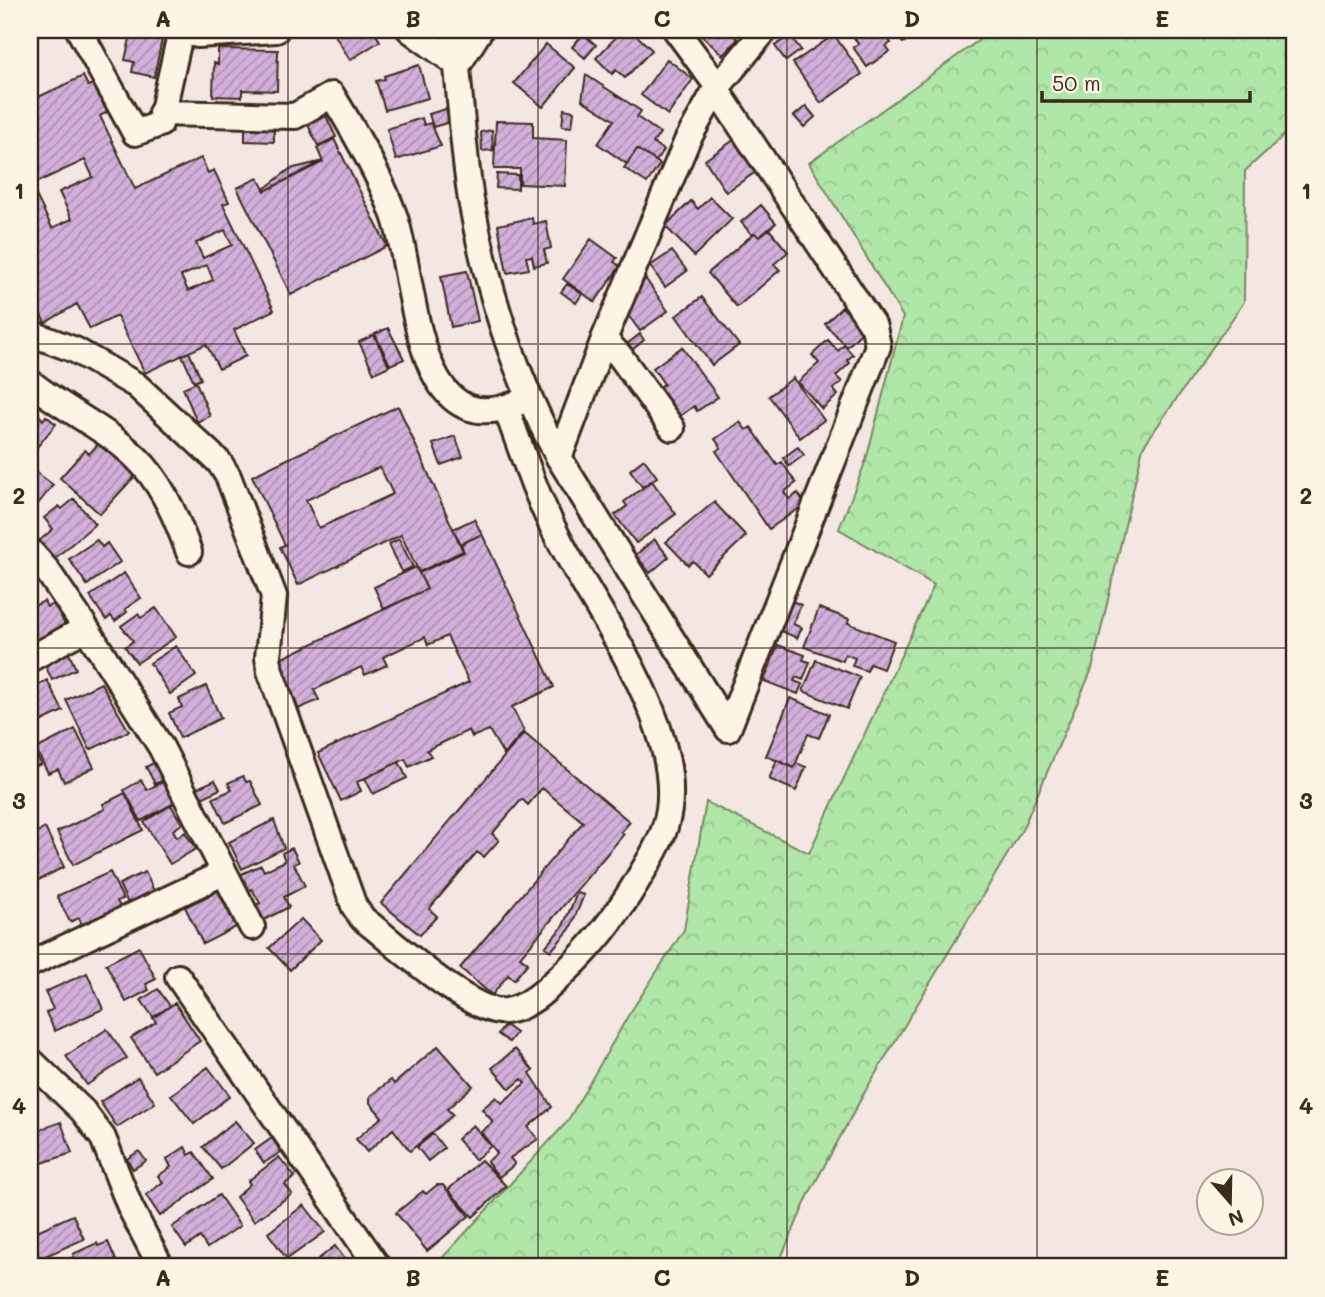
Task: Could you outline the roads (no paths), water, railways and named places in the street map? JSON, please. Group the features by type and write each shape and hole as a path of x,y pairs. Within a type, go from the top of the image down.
{"street":[{"path":"79,30 135,133 160,124 181,31 198,35 276,30"},
{"path":"410,30 458,65"},
{"path":"453,30 471,199 491,288 530,397 559,458 728,729 878,346 874,327 676,30"},
{"path":"458,65 480,30"},
{"path":"559,458 604,339 687,141 717,88 765,30"},
{"path":"161,113 295,116 332,95 394,214 425,351 435,378 448,396 463,408 487,413 530,397"},
{"path":"30,333 75,350 136,385 219,462 228,476 274,596 268,657 271,671 354,906 362,918 455,991 495,1011 517,1008 544,991 587,951 614,918 657,847 666,826 670,788 669,768 642,688 560,542 506,408"},
{"path":"604,339 672,428"},
{"path":"30,382 121,446 144,466 176,517 189,552"},
{"path":"30,551 47,569 161,747 252,927"},
{"path":"30,659 86,628"},
{"path":"30,964 223,873"},
{"path":"178,977 378,1267"},
{"path":"30,1060 83,1111 103,1138 130,1207 161,1267"}]}
